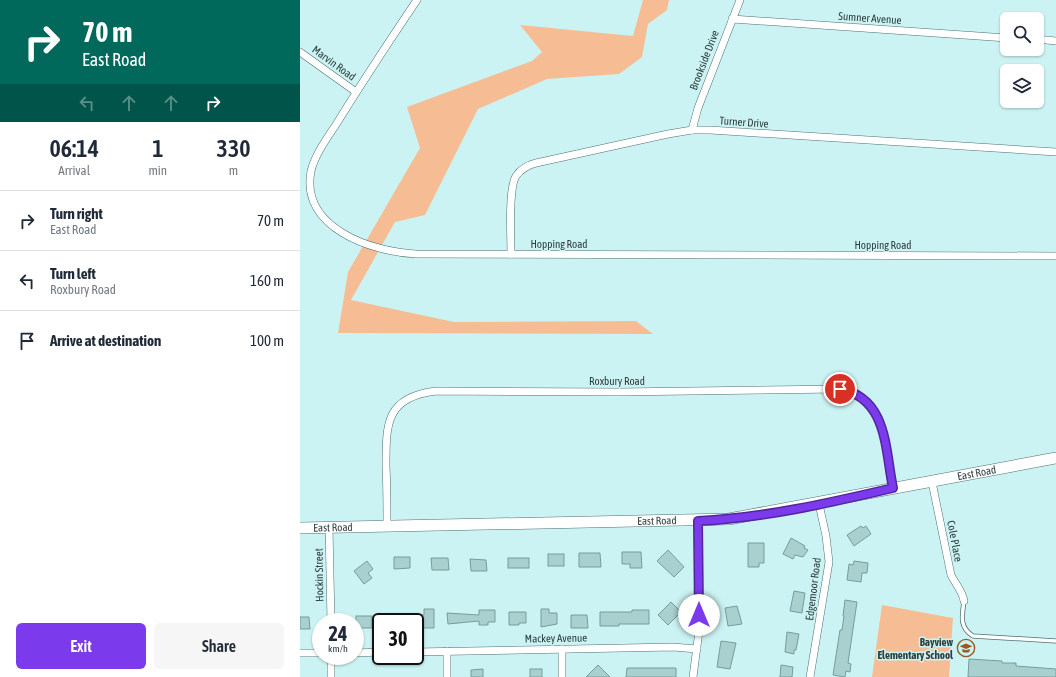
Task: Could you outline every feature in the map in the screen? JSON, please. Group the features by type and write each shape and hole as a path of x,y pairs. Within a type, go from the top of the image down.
{"street":[{"name":"Hopping Road","path":"417,0 356,92 326,140 311,169 310,190 313,201 326,220 337,230 355,240 386,252 416,254 1056,256"},
{"name":"Brookside Drive","path":"692,130 698,108 740,0"},
{"name":"Sumner Avenue","path":"732,19 1000,38"},
{"path":"1044,40 1056,41"},
{"name":"Marvin Road","path":"300,52 356,92"},
{"name":"Turner Drive","path":"511,254 512,188 516,177 525,167 536,163 692,130 1056,152"},
{"name":"Roxbury Road","path":"387,525 386,434 390,418 396,408 409,398 423,392 436,391 619,392 840,389 850,391 868,402 880,420 893,488"},
{"name":"East Road","path":"300,528 387,525 729,520 1056,458"},
{"name":"Cole Place","path":"932,482 951,575 957,588 963,595 964,601"},
{"name":"Edgemoor Road","path":"810,677 828,562 826,536 819,504"},
{"path":"693,677 699,631 698,521"},
{"name":"Hockin Street","path":"329,527 331,613"},
{"name":"Mackey Avenue","path":"424,652 673,647 697,649"},
{"path":"562,649 562,677"},
{"path":"447,651 447,677"},
{"path":"300,653 312,653"},
{"path":"331,665 332,677"}],"lane":[{"path":"964,601 962,622 966,632 973,636 1055,641"}],"shaded area":[{"path":"643,0 669,0 667,10 648,24 642,57 619,74 547,79 478,109 425,215 395,222 351,300 454,322 636,321 653,334 338,333 348,272 420,148 407,107 532,61 542,52 520,25 633,36"},
{"path":"882,605 953,618 949,677 872,677"}],"building":[{"path":"861,526 863,528 866,526 871,534 854,546 847,535"},
{"path":"791,538 805,546 804,548 808,550 803,557 795,555 793,559 783,554"},
{"path":"748,543 764,543 764,563 759,563 759,567 748,567"},
{"path":"668,550 684,567 674,577 657,561"},
{"path":"622,552 641,552 642,568 630,568 630,564 622,564"},
{"path":"579,553 600,553 601,567 579,567"},
{"path":"548,554 564,554 564,566 548,566"},
{"path":"394,557 410,557 410,568 394,569"},
{"path":"431,558 448,558 449,570 432,570"},
{"path":"508,558 529,558 529,568 508,568"},
{"path":"470,559 486,560 487,571 471,571"},
{"path":"367,561 373,569 368,573 372,578 364,584 354,571"},
{"path":"854,561 868,563 867,573 862,573 861,582 847,580 849,564 853,565"},
{"path":"794,591 805,593 802,613 790,611"},
{"path":"845,600 857,602 848,663 851,664 850,672 846,671 845,677 833,675 840,630 842,630"},
{"path":"671,602 681,612 668,625 658,615"},
{"path":"737,606 742,624 728,626 725,608"},
{"path":"424,609 434,609 434,628 424,628"},
{"path":"541,609 549,609 549,613 557,613 557,624 541,627"},
{"path":"479,610 495,610 495,622 488,622 488,625 479,625 479,621 448,624 447,613 479,615"},
{"path":"632,610 649,610 649,624 619,624 619,626 600,626 600,612 632,612"},
{"path":"509,612 526,612 526,623 509,625"},
{"path":"571,615 587,615 588,628 571,628"},
{"path":"364,616 372,616 372,628 364,628"},
{"path":"300,617 309,617 310,629 300,629"},
{"path":"787,632 799,634 794,654 785,652"},
{"path":"721,641 736,643 730,669 717,667"},
{"name":"Bayview Elementary School","path":"969,659 1002,661 1002,663 1016,663 1016,666 1056,669 1056,677 968,677"},
{"path":"598,665 610,677 586,677"},
{"path":"781,665 793,667 792,677 780,677"},
{"path":"627,668 676,668 676,677 626,677"},
{"path":"483,669 483,677 471,677 471,670"},
{"path":"530,669 542,669 542,677 530,677"}],"place":[{"name":"Bayview Elementary School","path":"966,648"}],"route":[{"path":"699,615 698,521 729,520 753,516 877,493 893,488 880,420 868,402 850,391 840,389"}]}
